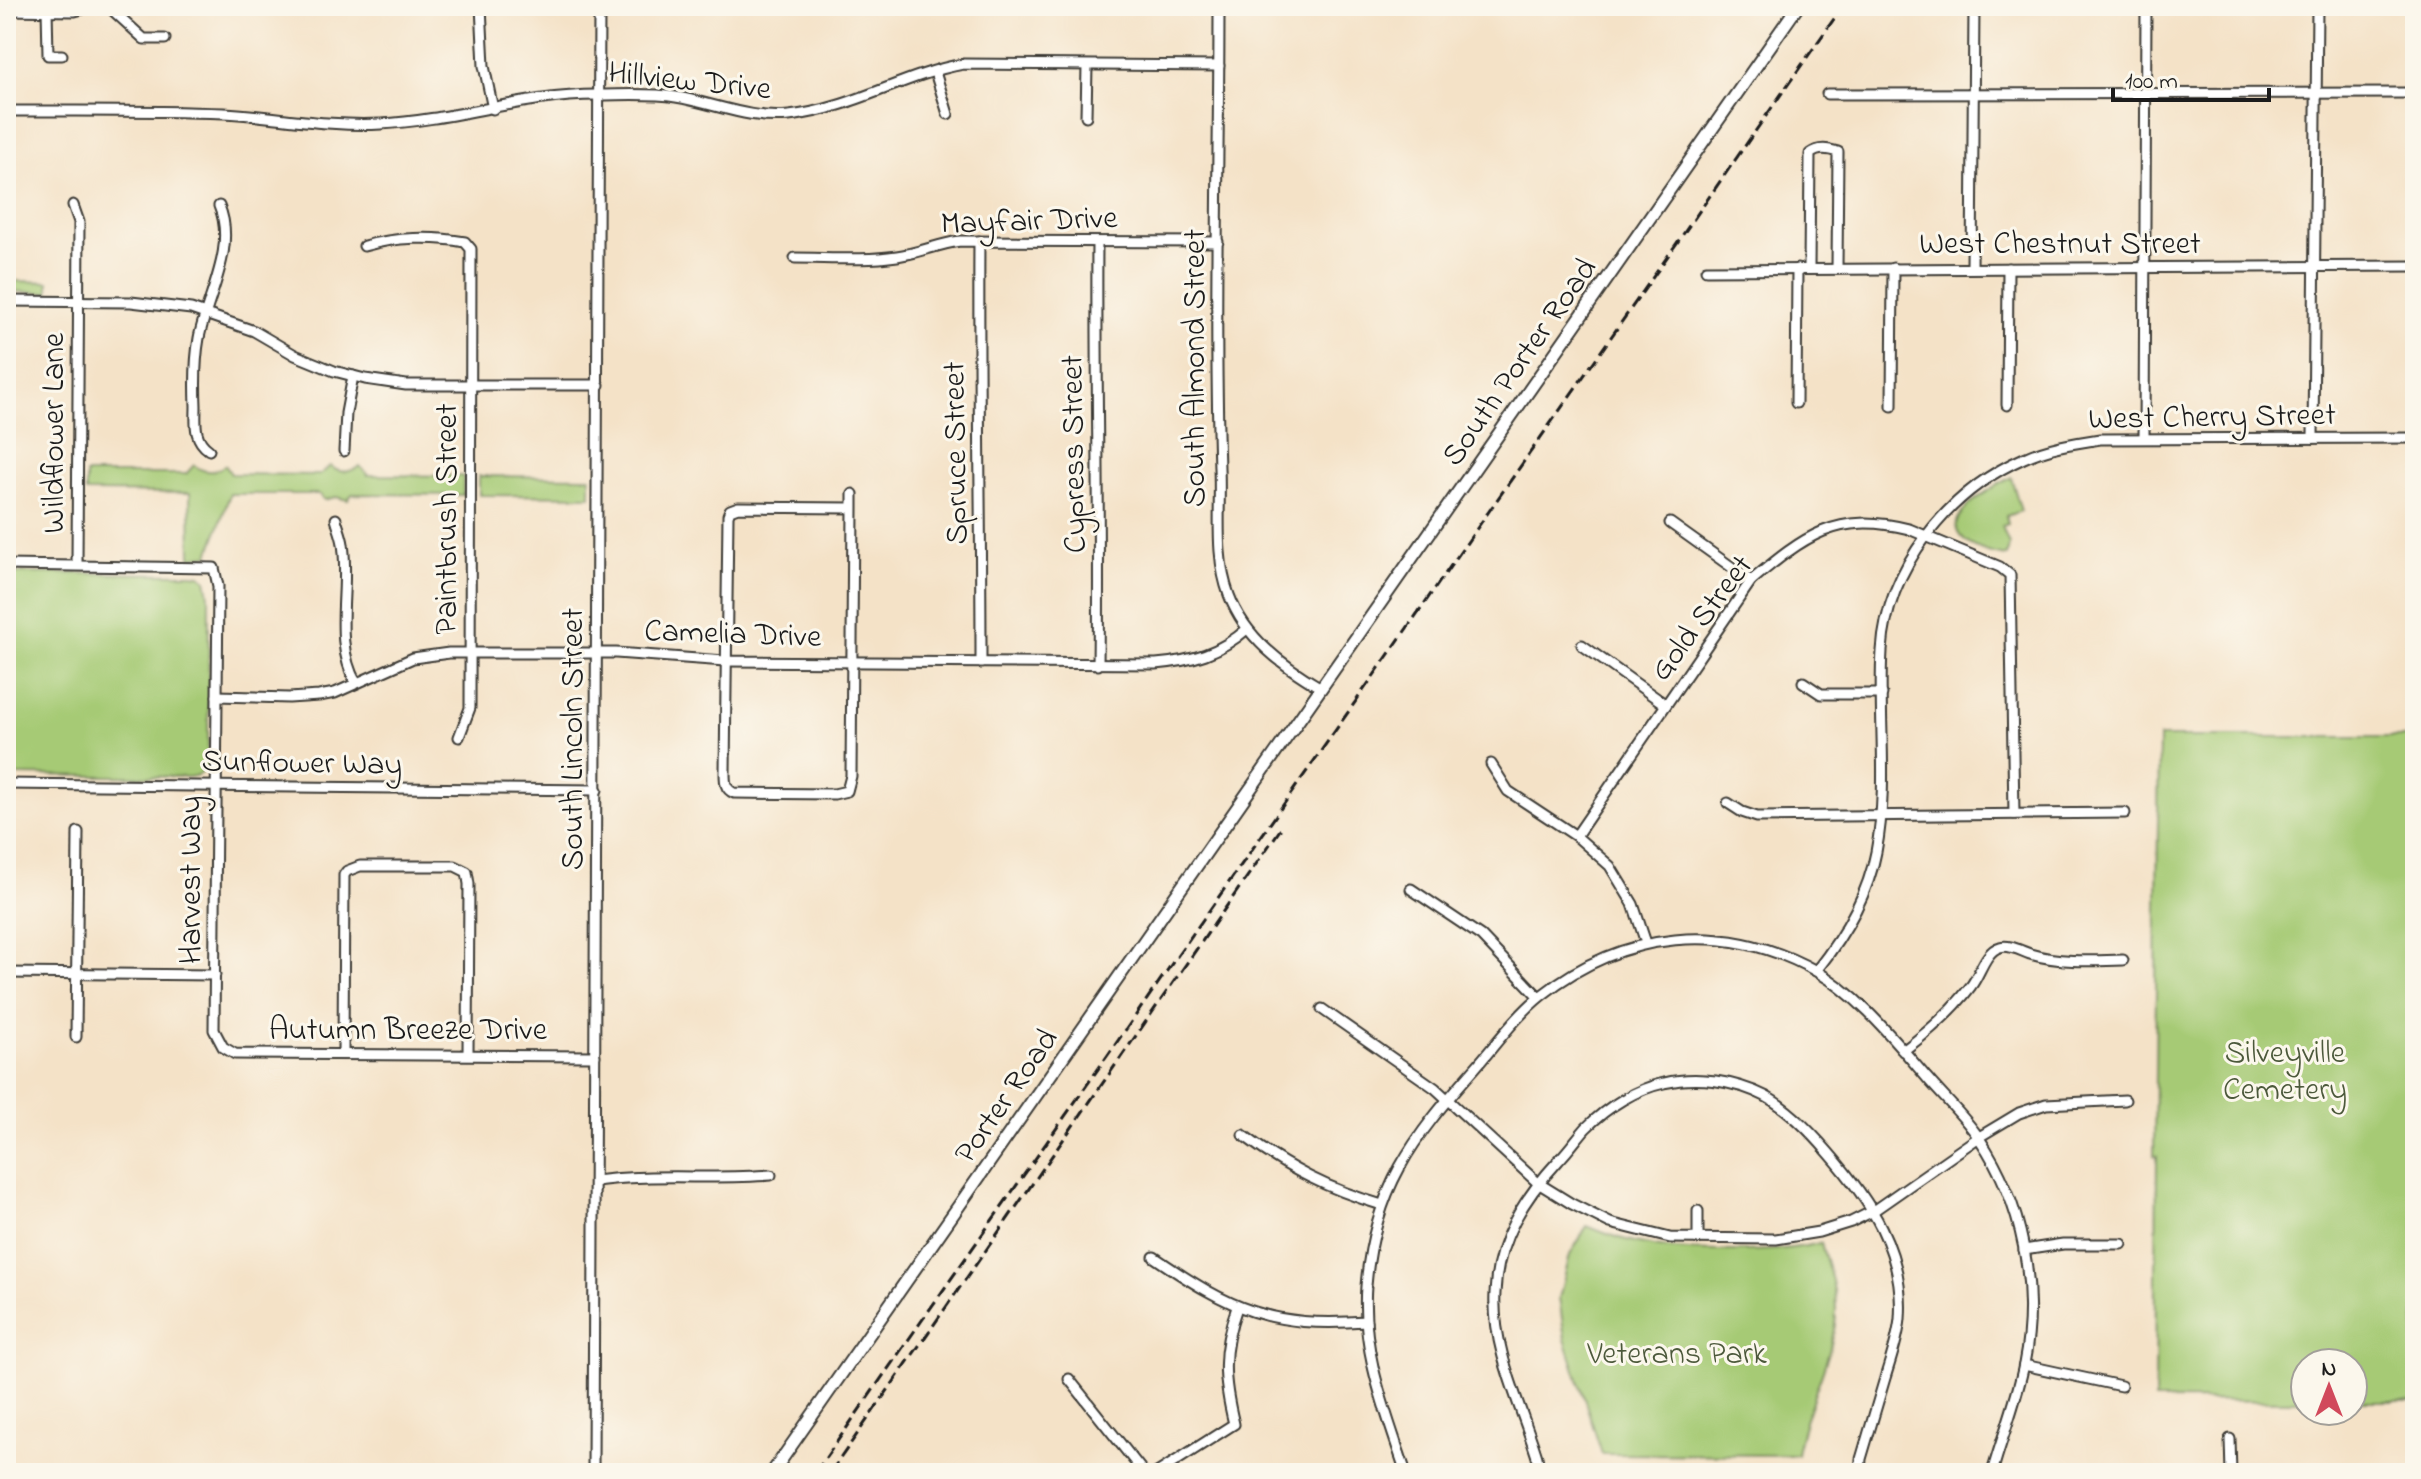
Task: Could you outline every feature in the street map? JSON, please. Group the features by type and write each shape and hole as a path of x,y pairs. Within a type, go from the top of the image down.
{"street":[{"path":"6,10 82,10 94,6"},
{"path":"108,6 144,39 165,39"},
{"path":"481,6 484,66 493,109"},
{"name":"South Lincoln Street","path":"593,1473 599,6"},
{"name":"South Almond Street","path":"1219,6 1217,414 1220,555 1228,593 1247,629 1281,661 1321,688"},
{"name":"South Porter Road","path":"1281,746 1798,6"},
{"path":"1972,268 1974,6"},
{"path":"2144,438 2146,6"},
{"path":"2313,438 2317,6"},
{"path":"47,8 48,55 62,55"},
{"name":"Hillview Drive","path":"6,111 226,113 354,125 432,120 564,95 600,95 672,97 741,113 787,116 849,103 963,64 1219,66"},
{"path":"1086,116 1087,66"},
{"path":"935,72 948,114"},
{"path":"1827,94 2415,93"},
{"path":"1809,269 1810,154 1816,150 1838,152 1837,269"},
{"name":"Wildflower Lane","path":"73,205 79,222 77,565"},
{"path":"209,450 202,445 196,432 196,364 199,339 223,249 224,217 219,206"},
{"name":"Paintbrush Street","path":"364,246 397,240 457,241 470,246 472,255 470,708 459,737"},
{"name":"Mayfair Drive","path":"795,258 881,258 942,243 979,241 1218,242"},
{"name":"Spruce Street","path":"979,241 981,663"},
{"name":"Cypress Street","path":"1097,243 1098,665"},
{"name":"West Chestnut Street","path":"1706,270 2415,266"},
{"path":"1892,406 1893,268"},
{"path":"2007,405 2008,268"},
{"path":"1796,403 1797,269"},
{"path":"6,301 155,303 206,313 254,331 314,363 353,376 406,385 599,385"},
{"path":"344,451 346,413 353,376"},
{"name":"West Cherry Street","path":"1816,971 1847,925 1865,888 1876,854 1882,817 1882,648 1889,612 1926,536 1972,488 2026,457 2059,446 2100,439 2415,438"},
{"path":"853,494 853,508 852,662 851,776 847,791 834,794 743,794 728,790 725,782 725,661 726,530 730,510 748,507 853,508"},
{"path":"336,519 343,545 343,640 348,670 356,683"},
{"path":"1670,523 1751,581"},
{"name":"Gold Street","path":"1576,836 1751,581 1788,550 1822,530 1859,523 1895,526 1926,536 2000,567 2010,575 2014,814"},
{"path":"6,565 77,565"},
{"name":"Harvest Way","path":"77,565 214,568 218,586 214,1030 223,1047"},
{"name":"Camelia Drive","path":"217,696 319,696 335,693 413,658 470,653 598,654 725,661 1156,664 1191,660 1223,647 1247,629"},
{"path":"1582,645 1666,705"},
{"path":"1803,682 1821,694 1882,694"},
{"name":"Porter Road","path":"772,1473 1281,746"},
{"path":"1491,764 1508,791 1576,836 1610,866 1633,904 1646,943"},
{"name":"Sunflower Way","path":"6,784 597,790"},
{"path":"1728,803 1757,817 2125,813"},
{"path":"76,1037 78,832"},
{"path":"343,1054 344,882 347,871 360,866 455,866 465,869 469,877 468,1054"},
{"path":"1411,889 1481,936 1539,997"},
{"path":"1406,1473 1374,1374 1366,1321 1369,1263 1382,1205 1412,1145 1446,1100 1539,997 1570,975 1612,954 1646,943 1682,938 1736,942 1769,951 1816,971 1860,1004 1979,1137 2009,1197 2024,1250 2030,1301 2024,1365 1992,1473"},
{"path":"1903,1051 1972,986 1997,947 2007,946 2045,958 2123,960"},
{"path":"6,973 215,975"},
{"path":"1322,1009 1415,1072 1538,1183 1610,1223 1670,1238 1789,1238 1851,1222 1873,1211 2019,1113 2046,1104 2125,1100"},
{"name":"Autumn Breeze Drive","path":"223,1047 235,1054 595,1056"},
{"path":"1540,1473 1499,1338 1495,1294 1500,1254 1507,1234 1538,1183 1587,1128 1611,1107 1637,1092 1664,1083 1693,1080 1719,1081 1744,1087 1767,1097 1790,1114 1853,1181 1886,1233 1899,1278 1900,1318 1861,1459 1860,1473"},
{"path":"1243,1135 1293,1170 1349,1195 1382,1205"},
{"path":"595,1181 635,1176 771,1175"},
{"path":"1698,1211 1698,1239"},
{"path":"2024,1250 2063,1244 2122,1244"},
{"path":"1154,1257 1237,1307 1271,1318 1299,1323 1366,1321"},
{"path":"1157,1473 1234,1424 1224,1368 1229,1331 1237,1307"},
{"path":"2024,1365 2121,1386"},
{"path":"1069,1379 1144,1473"},
{"path":"2230,1439 2231,1473"}],"green space":[{"path":"6,271 16,281 49,282 49,293 6,291"},
{"path":"194,465 210,471 225,465 231,474 320,475 330,466 345,472 360,466 368,475 463,476 463,495 352,494 348,500 336,497 324,500 319,494 230,494 209,555 191,557 190,493 86,492 86,474 186,474"},
{"path":"479,476 590,477 590,496 479,495"},
{"path":"2011,477 2021,511 2006,516 2008,524 2002,526 2009,545 2007,556 1971,545 1958,533 1956,526 1968,506"},
{"path":"192,574 206,579 209,595 208,759 203,772 189,777 6,773 6,575"},
{"name":"Silveyville Cemetery","path":"2159,737 2415,737 2415,1401 2369,1401 2369,1347 2289,1347 2289,1401 2155,1400 2157,1156 2154,1156"},
{"name":"Veterans Park","path":"1587,1226 1659,1247 1695,1250 1767,1250 1821,1243 1834,1293 1835,1327 1797,1455 1602,1454 1565,1339 1559,1298 1570,1255"}],"railway":[{"path":"815,1473 1843,6"},
{"path":"830,1473 1282,827"}]}
